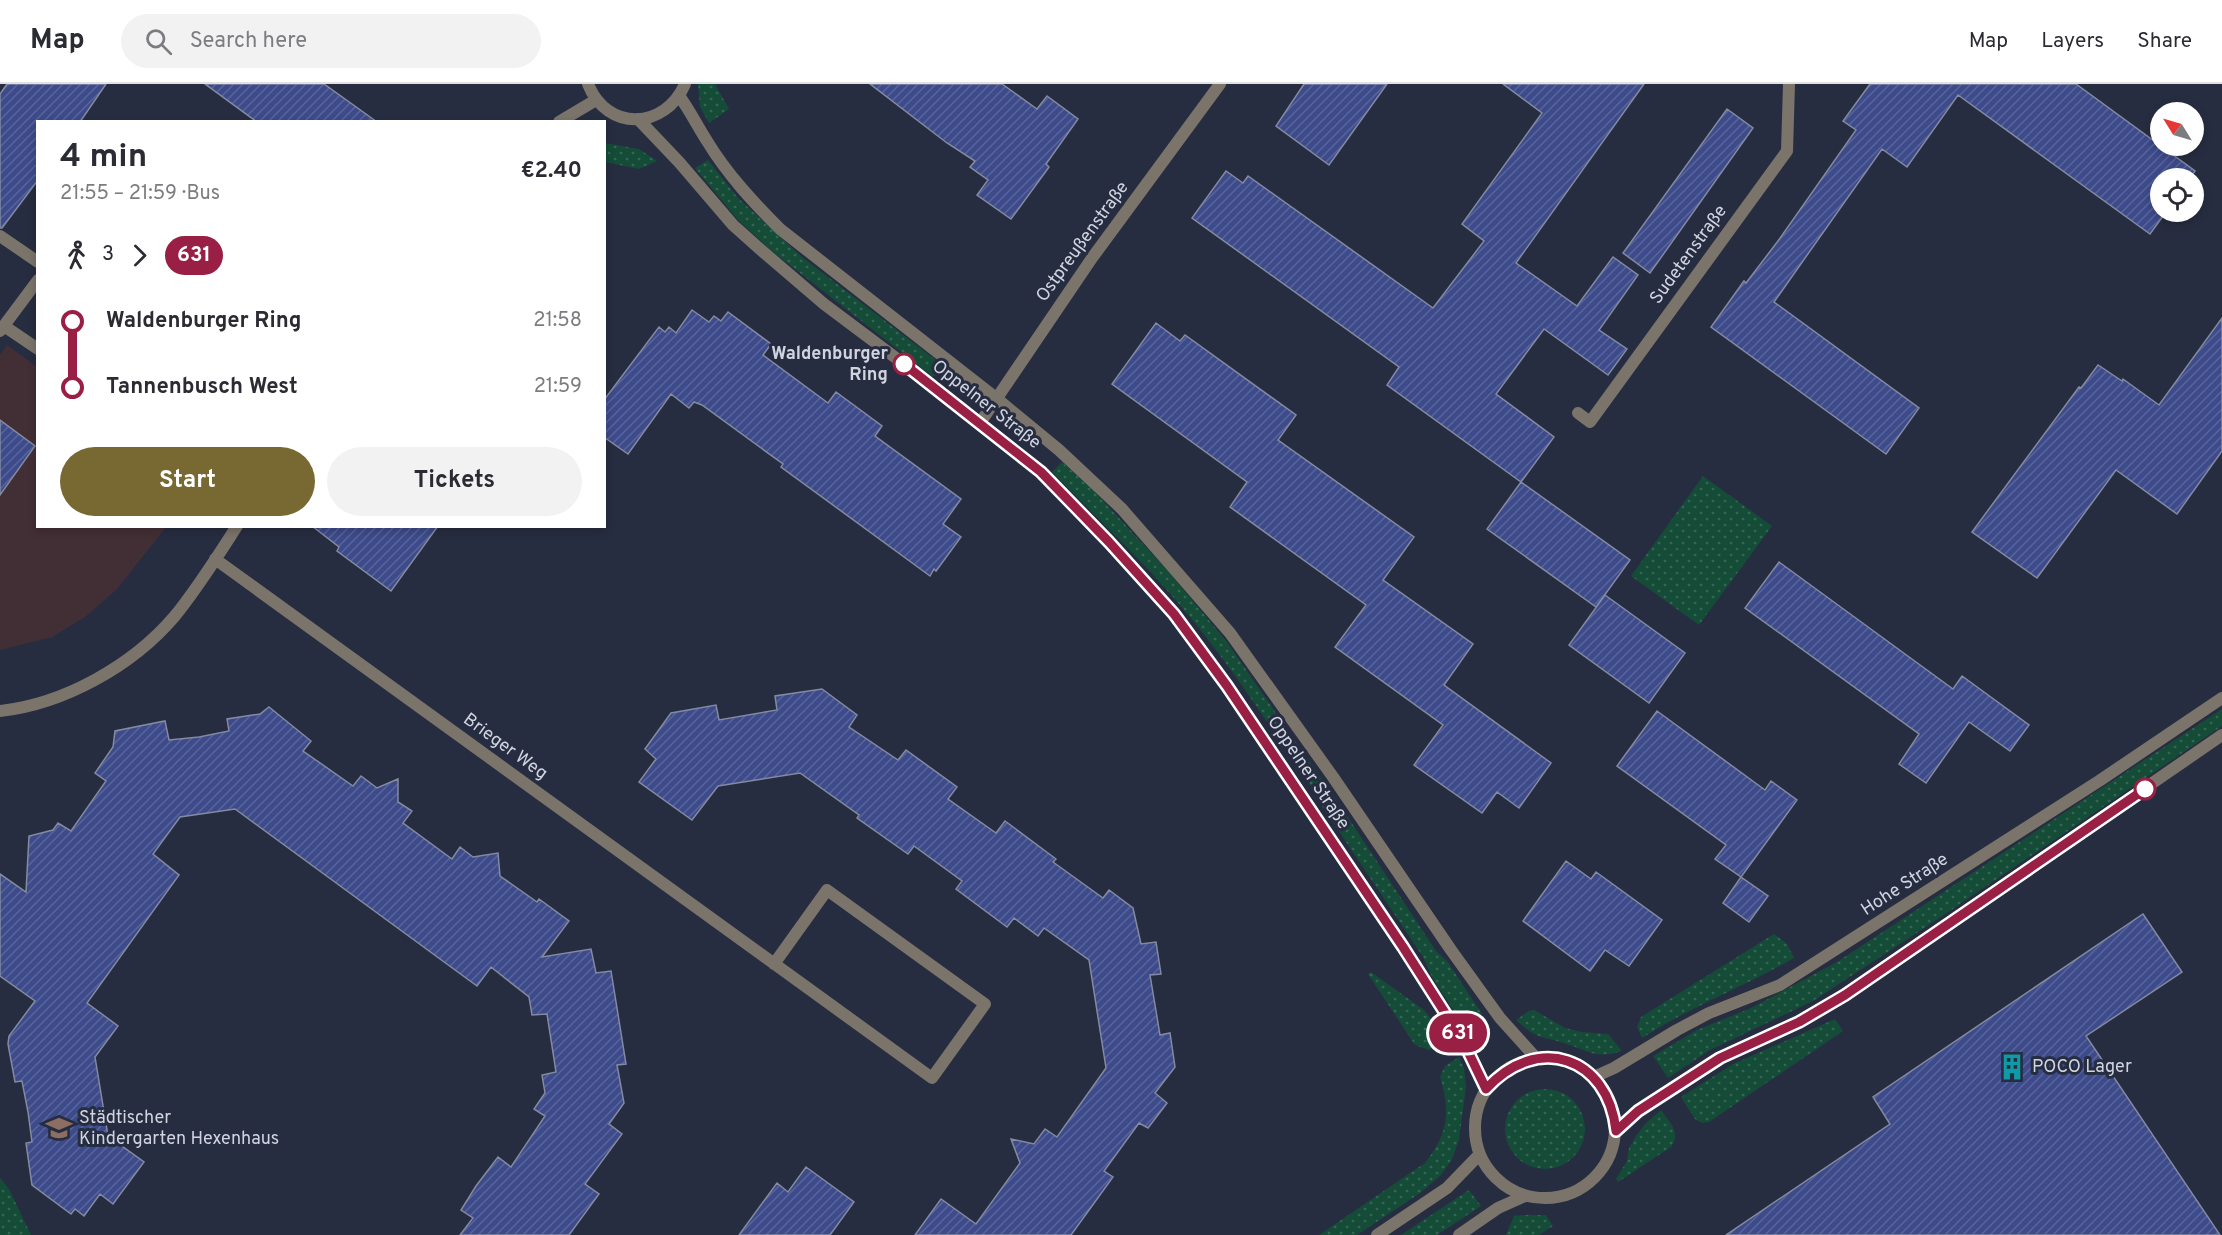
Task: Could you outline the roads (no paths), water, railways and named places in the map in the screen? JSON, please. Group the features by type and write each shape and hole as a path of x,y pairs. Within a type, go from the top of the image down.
{"street":[{"path":"588,84 596,100 608,111 622,117 638,119 654,117 668,109 680,97 685,84"},
{"name":"Ostpreußenstraße","path":"980,423 1092,258 1220,84"},
{"name":"Sudetenstraße","path":"1578,413 1590,422 1787,151 1789,84"},
{"name":"Oppelner Straße","path":"680,97 707,142 732,177 780,229 996,398 1059,450 1122,508 1230,633 1333,777 1458,959 1500,1017 1536,1058"},
{"path":"562,120 596,100"},
{"name":"Oppelner Straße","path":"638,119 679,162 733,225 760,250 824,304 1041,472 1174,614 1227,686 1403,947 1463,1041 1486,1089"},
{"path":"0,236 36,261"},
{"path":"36,283 2,328 36,349"},
{"path":"0,711 25,708 75,691 148,644 174,616 236,528"},
{"name":"Brieger Weg","path":"215,559 774,964 932,1078 986,1004 827,890 774,964"},
{"name":"Hohe Straße","path":"1594,1077 1614,1068 1709,1013 1780,985 2080,794 2222,698"},
{"path":"1616,1131 1638,1111 1720,1058 1799,1022 1845,995 2220,739"},
{"path":"1536,1058 1557,1058 1577,1065 1594,1077 1606,1093 1614,1111 1616,1131 1612,1149 1604,1166 1585,1185 1560,1197 1525,1196 1510,1190 1497,1180 1479,1155 1474,1133 1477,1110 1486,1089 1500,1074 1517,1063 1536,1058"},
{"path":"1377,1235 1447,1188 1479,1155"},
{"path":"1459,1235 1498,1208 1525,1196"}],"place":[{"name":"Waldenburger Ring","path":"904,364"},
{"name":"POCO Lager","path":"2012,1067"},
{"name":"Städtischer Kindergarten Hexenhaus","path":"59,1128"}]}
